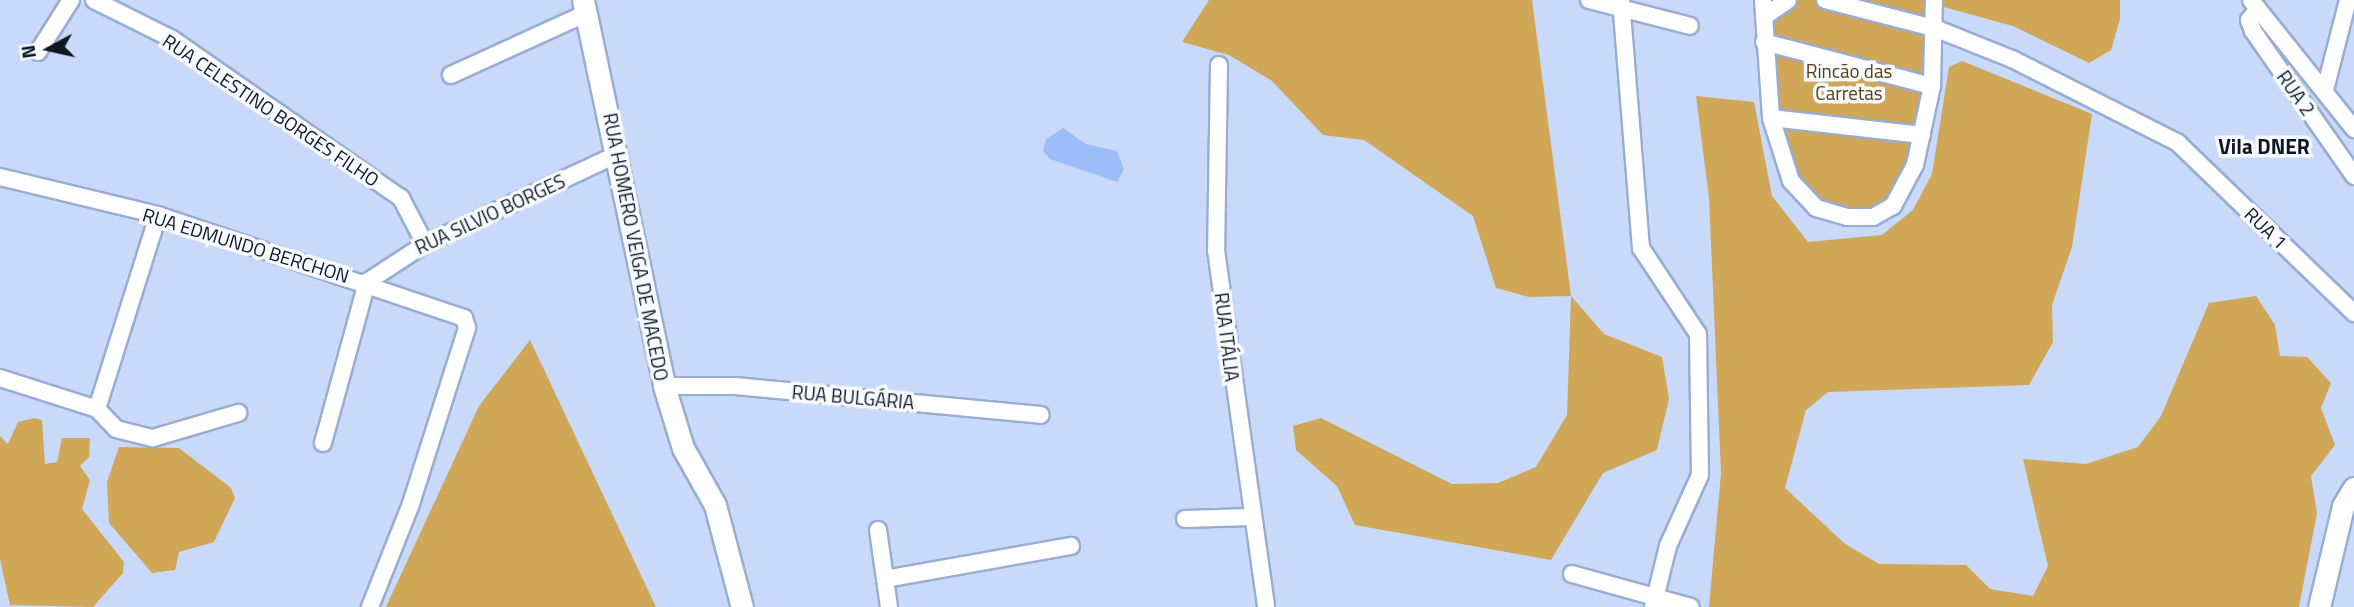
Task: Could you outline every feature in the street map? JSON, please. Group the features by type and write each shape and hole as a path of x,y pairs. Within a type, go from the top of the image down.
{"street":[{"path":"38,52 71,0"},
{"name":"RUA CELESTINO BORGES FILHO","path":"94,0 172,39 401,198 425,244"},
{"path":"1589,0 1621,3 1690,26"},
{"path":"1763,0 1772,118 1791,181 1816,208 1847,218 1873,217 1893,206 1915,165 1932,86 1937,29 1934,0"},
{"path":"1764,17 1788,0"},
{"name":"RUA 1","path":"1825,0 1937,29 2077,86 2178,142 2354,313"},
{"path":"2326,90 2348,0"},
{"path":"1621,3 1642,248 1698,334 1700,475 1668,546 1653,602"},
{"name":"RUA 2","path":"2354,129 2326,90 2255,5 2249,20 2253,31 2354,176"},
{"path":"451,75 585,7"},
{"name":"RUA HOMERO VEIGA DE MACEDO","path":"585,7 618,154 664,386 683,448 715,505 742,607"},
{"path":"1765,42 1932,86"},
{"name":"RUA ITÁLIA","path":"1219,65 1216,250 1251,517 1266,607"},
{"path":"1772,118 1922,135"},
{"name":"RUA SILVIO BORGES","path":"367,282 425,244 618,154"},
{"name":"RUA EDMUNDO BERCHON","path":"0,177 158,215 458,312 467,328 411,504 370,607"},
{"path":"97,409 158,215"},
{"path":"323,443 367,282"},
{"path":"0,379 97,409 116,429 153,438 238,413"},
{"name":"RUA BULGÁRIA","path":"664,386 736,386 1041,415"},
{"path":"2319,607 2343,506 2354,488"},
{"path":"1185,519 1251,517"},
{"path":"878,530 889,607"},
{"path":"885,579 1071,546"},
{"path":"1572,574 1653,602 1691,607"}],"green space":[{"path":"1209,0 1532,0 1571,296 1529,297 1496,288 1473,216 1364,140 1323,135 1272,81 1229,55 1182,42"},
{"name":"Rincão das Carretas","path":"1763,0 1934,0 1915,165 1893,206 1873,217 1816,208 1791,181 1771,118"},
{"path":"1940,0 2120,0 2120,19 2111,50 2089,63 2013,26 1940,6"},
{"path":"1962,61 2092,114 2072,247 2052,305 2053,342 2029,385 1828,392 1806,410 1785,488 1844,543 1879,564 1966,565 1990,589 2033,596 2048,566 2023,459 2086,464 2138,447 2161,416 2209,303 2256,296 2275,325 2280,356 2307,357 2331,383 2321,408 2335,445 2311,476 2317,513 2299,607 1709,607 1721,473 1709,198 1696,96 1754,102 1772,196 1808,242 1882,235 1913,210 1932,174 1949,67"},
{"path":"1571,296 1604,334 1662,357 1669,399 1657,450 1603,473 1551,560 1355,525 1337,486 1296,450 1293,426 1321,418 1452,484 1498,483 1536,467 1567,415"},
{"path":"530,340 656,607 386,607 479,406"},
{"path":"34,418 42,420 45,464 57,462 62,438 90,438 89,457 80,466 90,480 82,509 124,562 123,573 93,607 10,605 0,559 0,436 8,444 18,422"},
{"path":"119,447 179,448 231,488 235,498 214,542 179,552 175,570 152,573 109,523 107,482"}],"water":[{"path":"1063,128 1086,144 1117,151 1124,169 1117,182 1050,159 1043,151 1046,139"}],"district":[{"name":"Vila DNER","path":"2264,146"}]}
